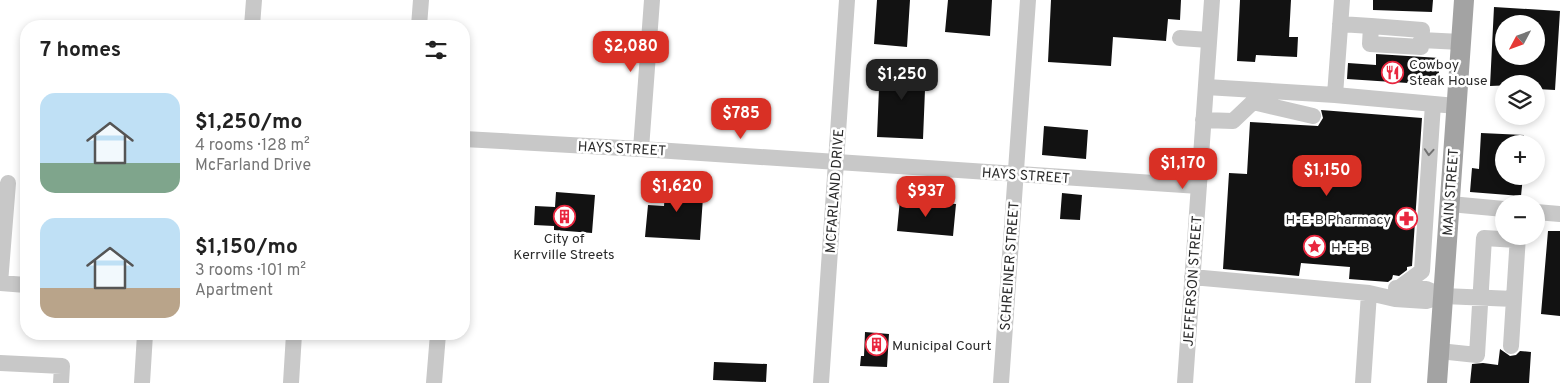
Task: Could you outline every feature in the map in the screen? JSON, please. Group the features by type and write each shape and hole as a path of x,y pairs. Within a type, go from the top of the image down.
{"main road":[{"name":"MAIN STREET","path":"1437,383 1464,0"}],"street":[{"path":"252,20 254,0"},
{"path":"419,20 421,0"},
{"path":"641,149 652,0"},
{"name":"MCFARLAND DRIVE","path":"821,383 847,0"},
{"name":"SCHREINER STREET","path":"1001,383 1028,0"},
{"name":"JEFFERSON STREET","path":"1186,383 1212,0"},
{"path":"1335,95 1342,0"},
{"path":"1340,24 1371,26 1370,44 1421,47 1421,40 1461,42"},
{"path":"1180,38 1209,40"},
{"path":"1206,87 1335,95 1456,106"},
{"path":"1203,120 1232,121 1253,102 1313,116"},
{"path":"1398,288 1422,271 1433,104"},
{"name":"HAYS STREET","path":"470,139 1199,186"},
{"path":"8,183 0,283 20,285"},
{"path":"1450,204 1495,208"},
{"path":"1545,213 1560,214"},
{"path":"1439,351 1478,354 1484,238 1495,238"},
{"path":"1511,346 1518,245"},
{"path":"1192,277 1369,293 1395,299 1426,301 1443,296 1514,299"},
{"path":"1369,293 1387,288 1426,289 1443,296"},
{"path":"1363,383 1369,293"},
{"path":"142,383 145,340"},
{"path":"291,383 294,340"},
{"path":"434,383 438,340"},
{"path":"0,363 62,366 61,383"}],"building":[{"path":"877,0 910,0 907,47 874,44"},
{"path":"948,0 992,0 990,36 945,32"},
{"path":"1051,0 1181,0 1180,20 1168,19 1166,41 1113,37 1111,66 1048,62"},
{"path":"1240,0 1291,0 1289,37 1298,37 1297,57 1256,55 1255,62 1237,61"},
{"path":"1373,0 1433,0 1432,12 1373,10"},
{"path":"1494,7 1560,11 1555,90 1545,89 1545,75 1495,75 1495,86 1490,86"},
{"name":"Cowboy Steak House","path":"1376,54 1440,58 1438,85 1347,79 1348,63 1376,65"},
{"path":"880,63 926,65 923,139 877,137"},
{"name":"H-E-B","path":"1321,110 1422,118 1412,266 1407,267 1407,270 1399,276 1393,275 1392,279 1388,282 1349,279 1350,267 1301,263 1299,276 1223,269 1229,173 1247,174 1250,122 1318,126 1323,118"},
{"path":"1044,126 1088,130 1086,159 1042,155"},
{"path":"1481,133 1524,135 1495,135 1495,185 1522,185 1521,195 1470,192 1472,168 1479,169"},
{"path":"666,181 704,183 700,240 645,237 648,205 664,206"},
{"name":"City of Kerrville Streets","path":"556,192 595,195 592,233 554,230 554,226 534,225 535,206 555,207"},
{"path":"1062,193 1082,195 1080,220 1060,219"},
{"path":"900,199 956,204 953,236 897,231"},
{"path":"1548,231 1560,231 1560,316 1541,314"},
{"name":"Municipal Court","path":"865,332 889,334 887,367 860,366 861,356 864,356"},
{"path":"1500,349 1510,356 1516,355 1520,351 1531,352 1529,383 1470,383 1472,364 1498,365"},
{"path":"714,362 767,364 766,382 713,380"}],"place":[{"name":"Cowboy Steak House","path":"1393,72"},
{"name":"City of Kerrville Streets","path":"564,216"},
{"name":"H-E-B Pharmacy","path":"1407,219"},
{"name":"H-E-B","path":"1315,247"},
{"name":"Municipal Court","path":"876,345"}]}
